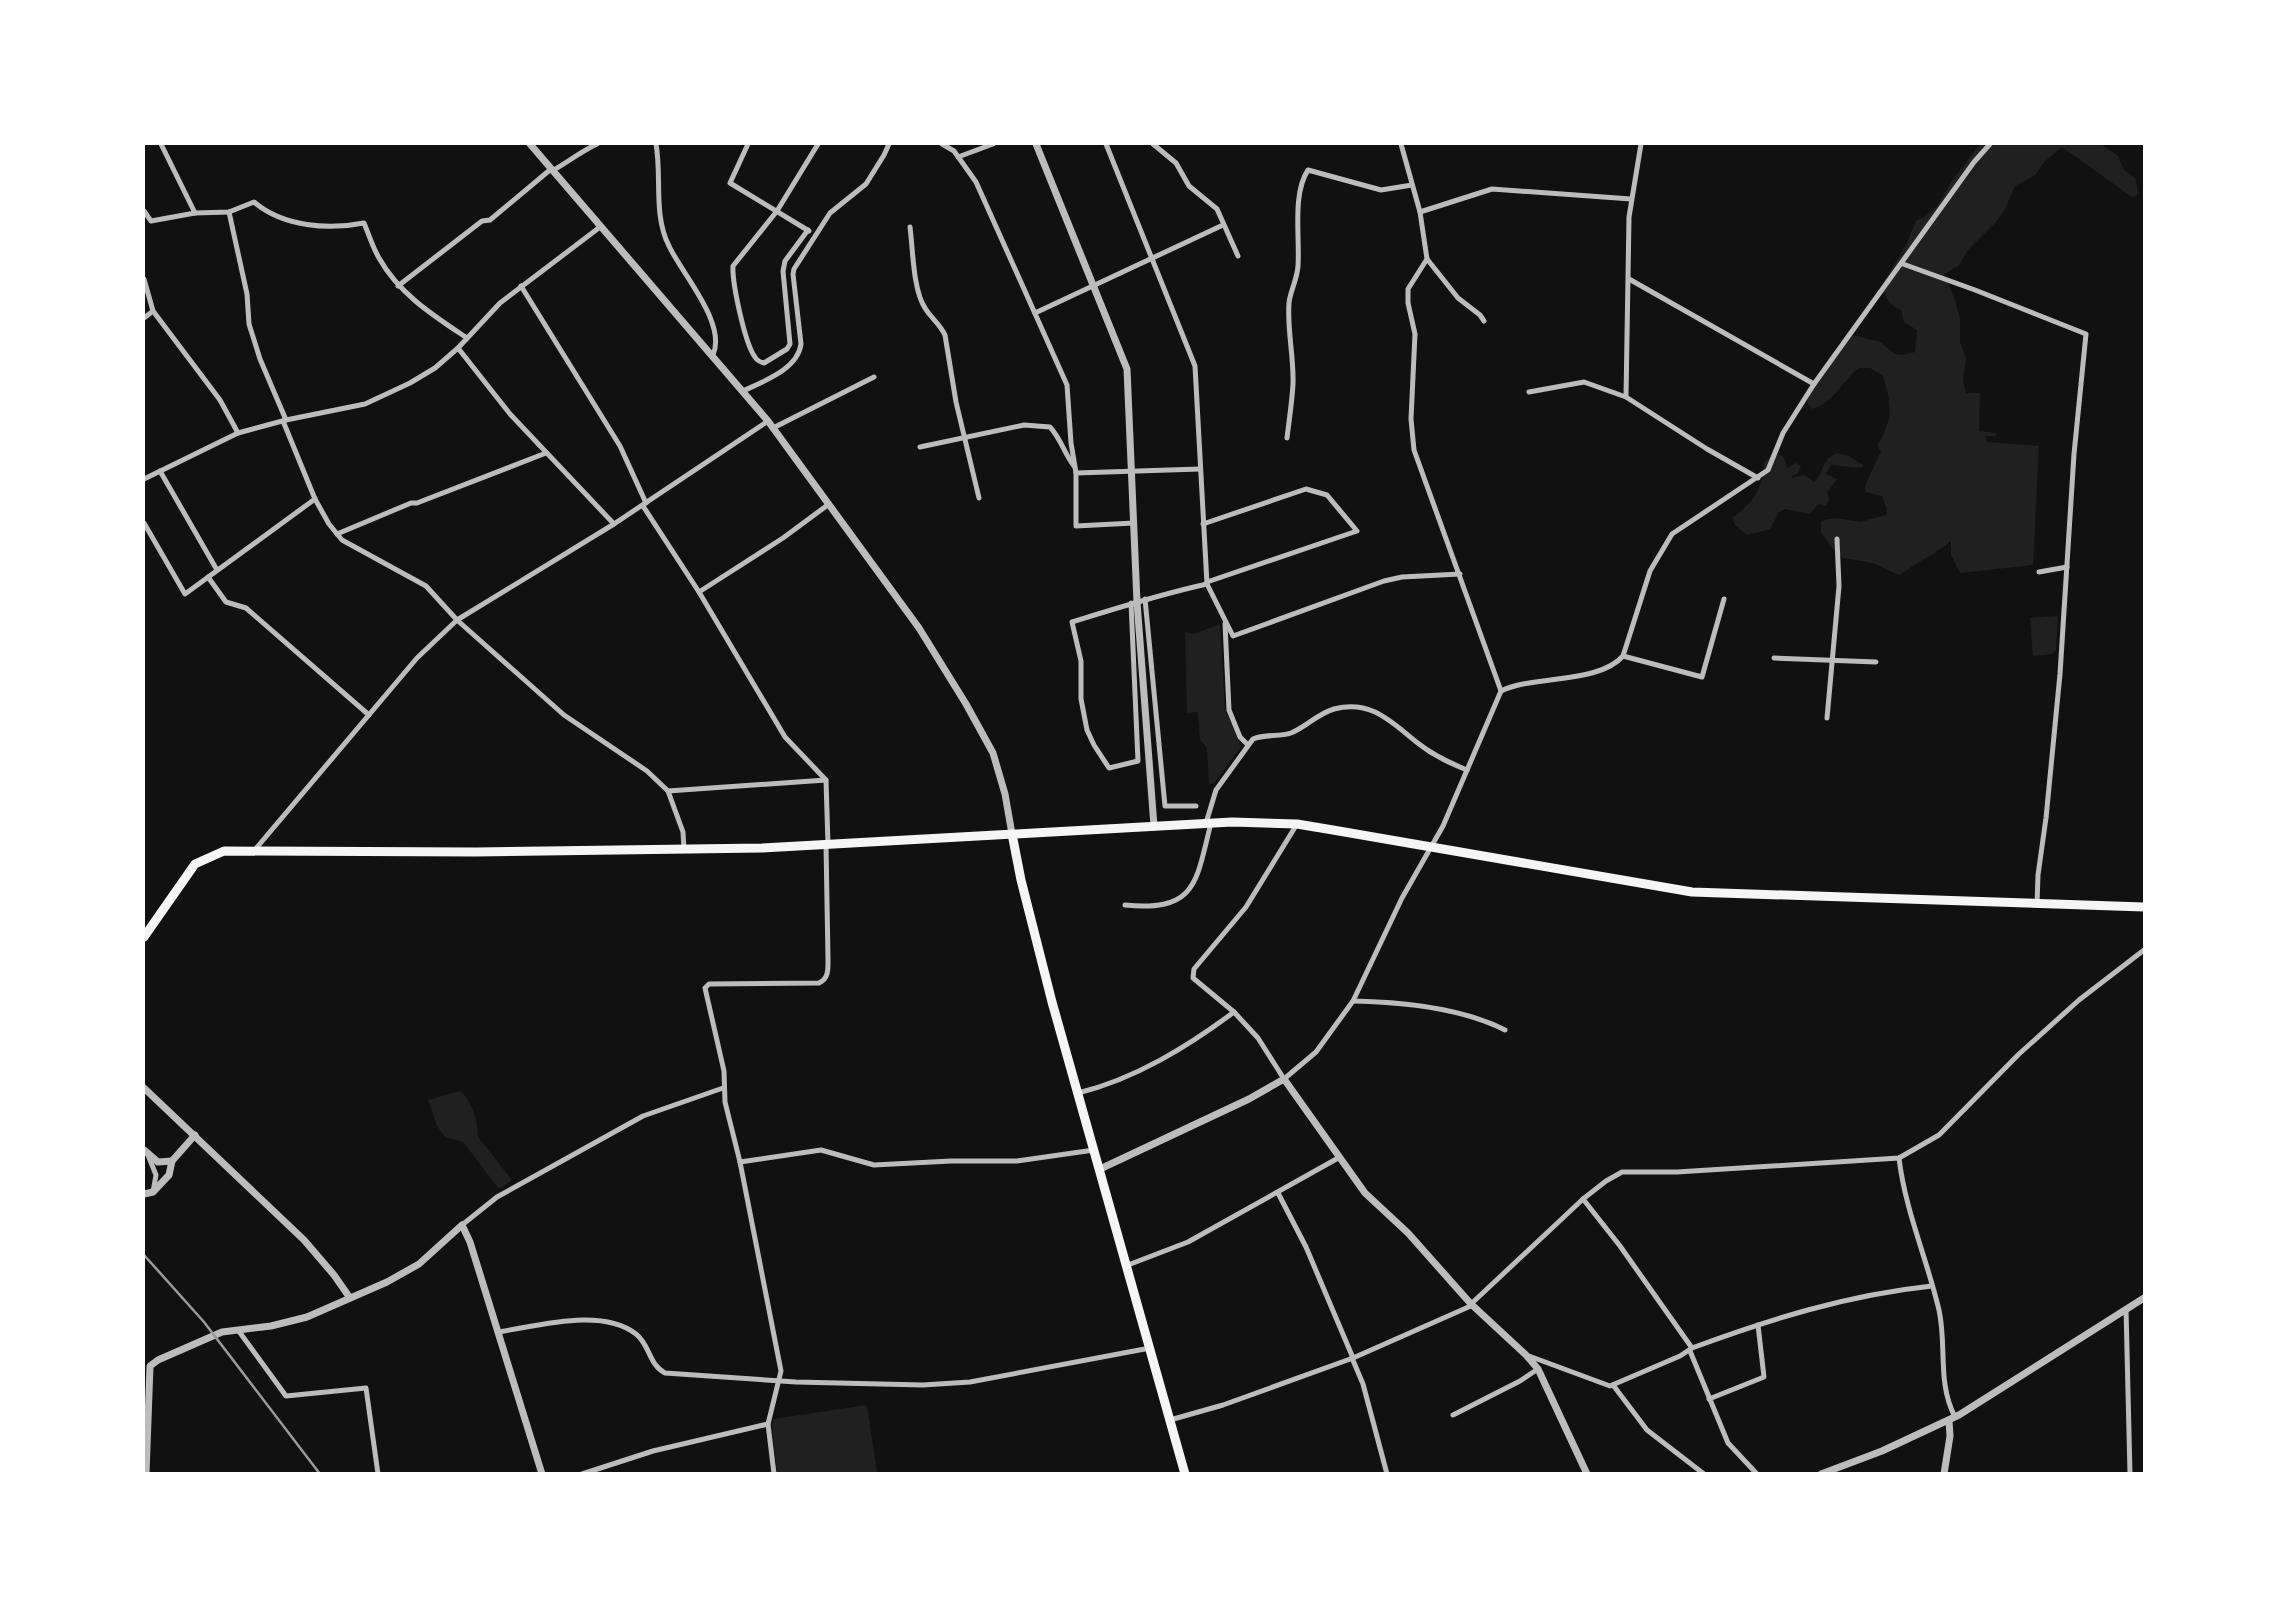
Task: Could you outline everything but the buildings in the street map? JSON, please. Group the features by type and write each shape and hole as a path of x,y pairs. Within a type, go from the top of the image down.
{"main road":[{"path":"144,937 195,864 224,851 684,850 827,845 1208,823 1297,824 1692,892 2144,907"},
{"path":"1012,834 1028,910 1185,1474"}],"street":[{"path":"161,144 195,213"},
{"path":"530,144 774,428 919,628 981,729 999,771 1012,834"},
{"path":"398,286 482,221 490,220 551,169 571,161 576,153 597,144"},
{"path":"656,144 660,222 678,264 704,304 716,342 713,355"},
{"path":"748,144 730,183 815,235"},
{"path":"808,230 785,261 783,271 790,344 787,349 764,363 760,362 754,357 744,327 733,266 777,211 818,144"},
{"path":"743,391 780,371 794,361 800,352 793,274 830,213 866,184 889,144"},
{"path":"942,144 954,151 976,182 1067,385 1076,474 1076,526 1134,523"},
{"path":"958,157 993,144"},
{"path":"1035,144 1127,369 1138,601 1154,826"},
{"path":"1115,144 1107,145 1195,366 1207,583 1233,636 1384,581 1402,577 1460,574"},
{"path":"1153,144 1176,163 1188,186 1217,209 1238,256"},
{"path":"1401,144 1420,212 1427,259 1458,298 1484,321"},
{"path":"1626,397 1629,217 1641,144"},
{"path":"1501,691 1614,667 1623,656 1647,579 1672,534 1768,470 1783,433 1814,384 1974,162 1990,144"},
{"path":"1287,438 1293,384 1289,331 1290,299 1296,286 1298,214 1303,178 1308,170 1381,190 1412,185"},
{"path":"1420,212 1492,189 1631,199"},
{"path":"144,211 151,221 195,213 229,212 254,202 265,212 297,222 345,227 364,223 378,257 398,286 467,338"},
{"path":"229,212 247,294 248,324 315,499 337,534 342,540 381,563 426,586 457,620 564,715 647,771 668,790 683,832 684,850"},
{"path":"1035,313 1223,225"},
{"path":"144,479 238,433 285,420 365,404 427,373 458,348 500,303 600,227"},
{"path":"910,227 916,275 924,306 945,335 956,402 979,498"},
{"path":"1100,1169 1249,1099 1284,1079 1316,1052 1353,1001 1397,908 1443,826 1501,691 1424,480 1412,437 1415,334 1408,303 1408,289 1427,259"},
{"path":"1903,264 2086,334 2074,454 2060,674 2037,904"},
{"path":"144,279 153,311 220,400 238,433"},
{"path":"1629,279 1814,384"},
{"path":"521,286 620,446 644,505 745,667 764,704 785,737 826,780 828,974 825,980 820,983 709,984 705,988 781,1371 768,1424 774,1474"},
{"path":"144,307 153,311"},
{"path":"144,318 153,311"},
{"path":"458,348 510,414 614,524"},
{"path":"774,428 874,377"},
{"path":"1529,392 1581,382 1626,397 1758,478"},
{"path":"253,852 417,658 457,620 644,505 768,421"},
{"path":"920,447 1024,425 1050,427 1061,438 1074,466"},
{"path":"337,534 411,503 500,473 546,453"},
{"path":"1076,474 1200,470"},
{"path":"160,471 217,570"},
{"path":"1138,601 1138,761 1109,768 1087,730 1081,699 1081,661 1072,622 1138,601 1207,583 1357,531 1327,495 1306,489 1203,524"},
{"path":"144,523 185,594 315,499"},
{"path":"699,592 830,504"},
{"path":"1827,718 1839,586 1837,539"},
{"path":"2039,572 2067,567"},
{"path":"208,577 226,602 246,608 369,715"},
{"path":"1623,656 1702,677 1724,599"},
{"path":"1138,601 1165,806 1196,806"},
{"path":"1225,621 1229,710 1240,737 1248,745"},
{"path":"1774,658 1876,662"},
{"path":"1125,905 1152,908 1177,902 1184,896 1192,885 1216,790 1248,745 1260,736 1293,732 1324,712 1354,706 1366,707 1385,716 1431,753 1467,770"},
{"path":"668,790 826,780"},
{"path":"1297,824 1246,907 1194,969 1194,978 1234,1012 1258,1038 1365,1193 1408,1233 1472,1304 1538,1369 1587,1474"},
{"path":"1170,1420 1223,1405 1352,1358 1472,1304 1583,1199 1623,1169 1677,1172 1899,1158 1940,1135 2019,1054 2079,1000 2144,950"},
{"path":"1353,1001 1373,1001 1460,1013 1505,1030"},
{"path":"1078,1093 1105,1086 1190,1044 1234,1012"},
{"path":"144,1088 304,1240 350,1298"},
{"path":"146,1474 150,1366 158,1360 222,1332 271,1326 307,1317 403,1274 419,1264 497,1197 643,1116 723,1088"},
{"path":"144,1194 153,1192 169,1175 172,1161 195,1135"},
{"path":"740,1162 821,1150 874,1165 1017,1161 1094,1150"},
{"path":"146,1152 158,1162 172,1161"},
{"path":"146,1152 156,1175 153,1192"},
{"path":"1128,1265 1188,1242 1341,1156"},
{"path":"1899,1158 1918,1244 1940,1313 1942,1375 1952,1419 1944,1474"},
{"path":"1278,1193 1306,1247 1363,1384 1387,1474"},
{"path":"1583,1199 1628,1257 1691,1350 1728,1443 1757,1474"},
{"path":"462,1225 542,1474"},
{"path":"1526,1355 1610,1386 1691,1350 1838,1300 1932,1286"},
{"path":"1821,1474 1882,1451 1952,1419 2144,1298"},
{"path":"2126,1310 2130,1474"},
{"path":"498,1332 581,1319 602,1322 627,1327 640,1337 658,1369 665,1373 796,1382 923,1385 970,1382 1150,1348"},
{"path":"1709,1399 1764,1377 1758,1325"},
{"path":"239,1330 286,1396 366,1388 378,1474"},
{"path":"1453,1415 1538,1369"},
{"path":"1613,1385 1647,1430 1704,1474"},
{"path":"582,1474 653,1451 768,1424"}],"shaded area":[{"path":"1980,144 2101,144 2118,156 2124,170 2135,178 2139,194 2132,197 2062,147 2045,161 2035,175 2015,186 1996,222 1968,250 1958,266 1944,274 1960,319 1960,343 1966,358 1963,381 1966,393 1980,393 1979,431 1996,433 1996,436 1986,436 1987,442 2039,446 2033,565 1960,573 1951,555 1951,541 1899,575 1873,563 1843,558 1830,546 1821,532 1821,522 1827,519 1860,522 1886,515 1887,509 1882,496 1866,492 1865,486 1881,451 1877,446 1888,420 1888,395 1883,376 1870,368 1859,368 1826,402 1812,409 1807,402 1810,392 1853,335 1880,342 1895,354 1915,352 1917,330 1904,322 1901,310 1888,301 1882,286 1908,241 1916,221 1937,206 1951,182"},
{"path":"1773,453 1783,456 1787,468 1796,463 1801,466 1791,478 1805,475 1814,482 1827,460 1836,453 1847,455 1863,465 1862,468 1831,465 1826,474 1837,479 1827,493 1829,500 1826,506 1818,504 1810,514 1785,509 1779,512 1770,529 1747,535 1735,525 1732,518 1756,495 1764,463"},
{"path":"2058,616 2056,650 2052,654 2033,656 2030,618"},
{"path":"1220,624 1225,709 1241,747 1214,783 1209,784 1207,748 1200,739 1198,712 1187,713 1185,632 1194,634"},
{"path":"460,1091 474,1112 478,1137 512,1180 499,1189 463,1142 445,1137 437,1126 428,1100"},
{"path":"867,1405 877,1473 777,1473 773,1419"}],"railway":[{"path":"144,1255 204,1322 320,1474"}]}
